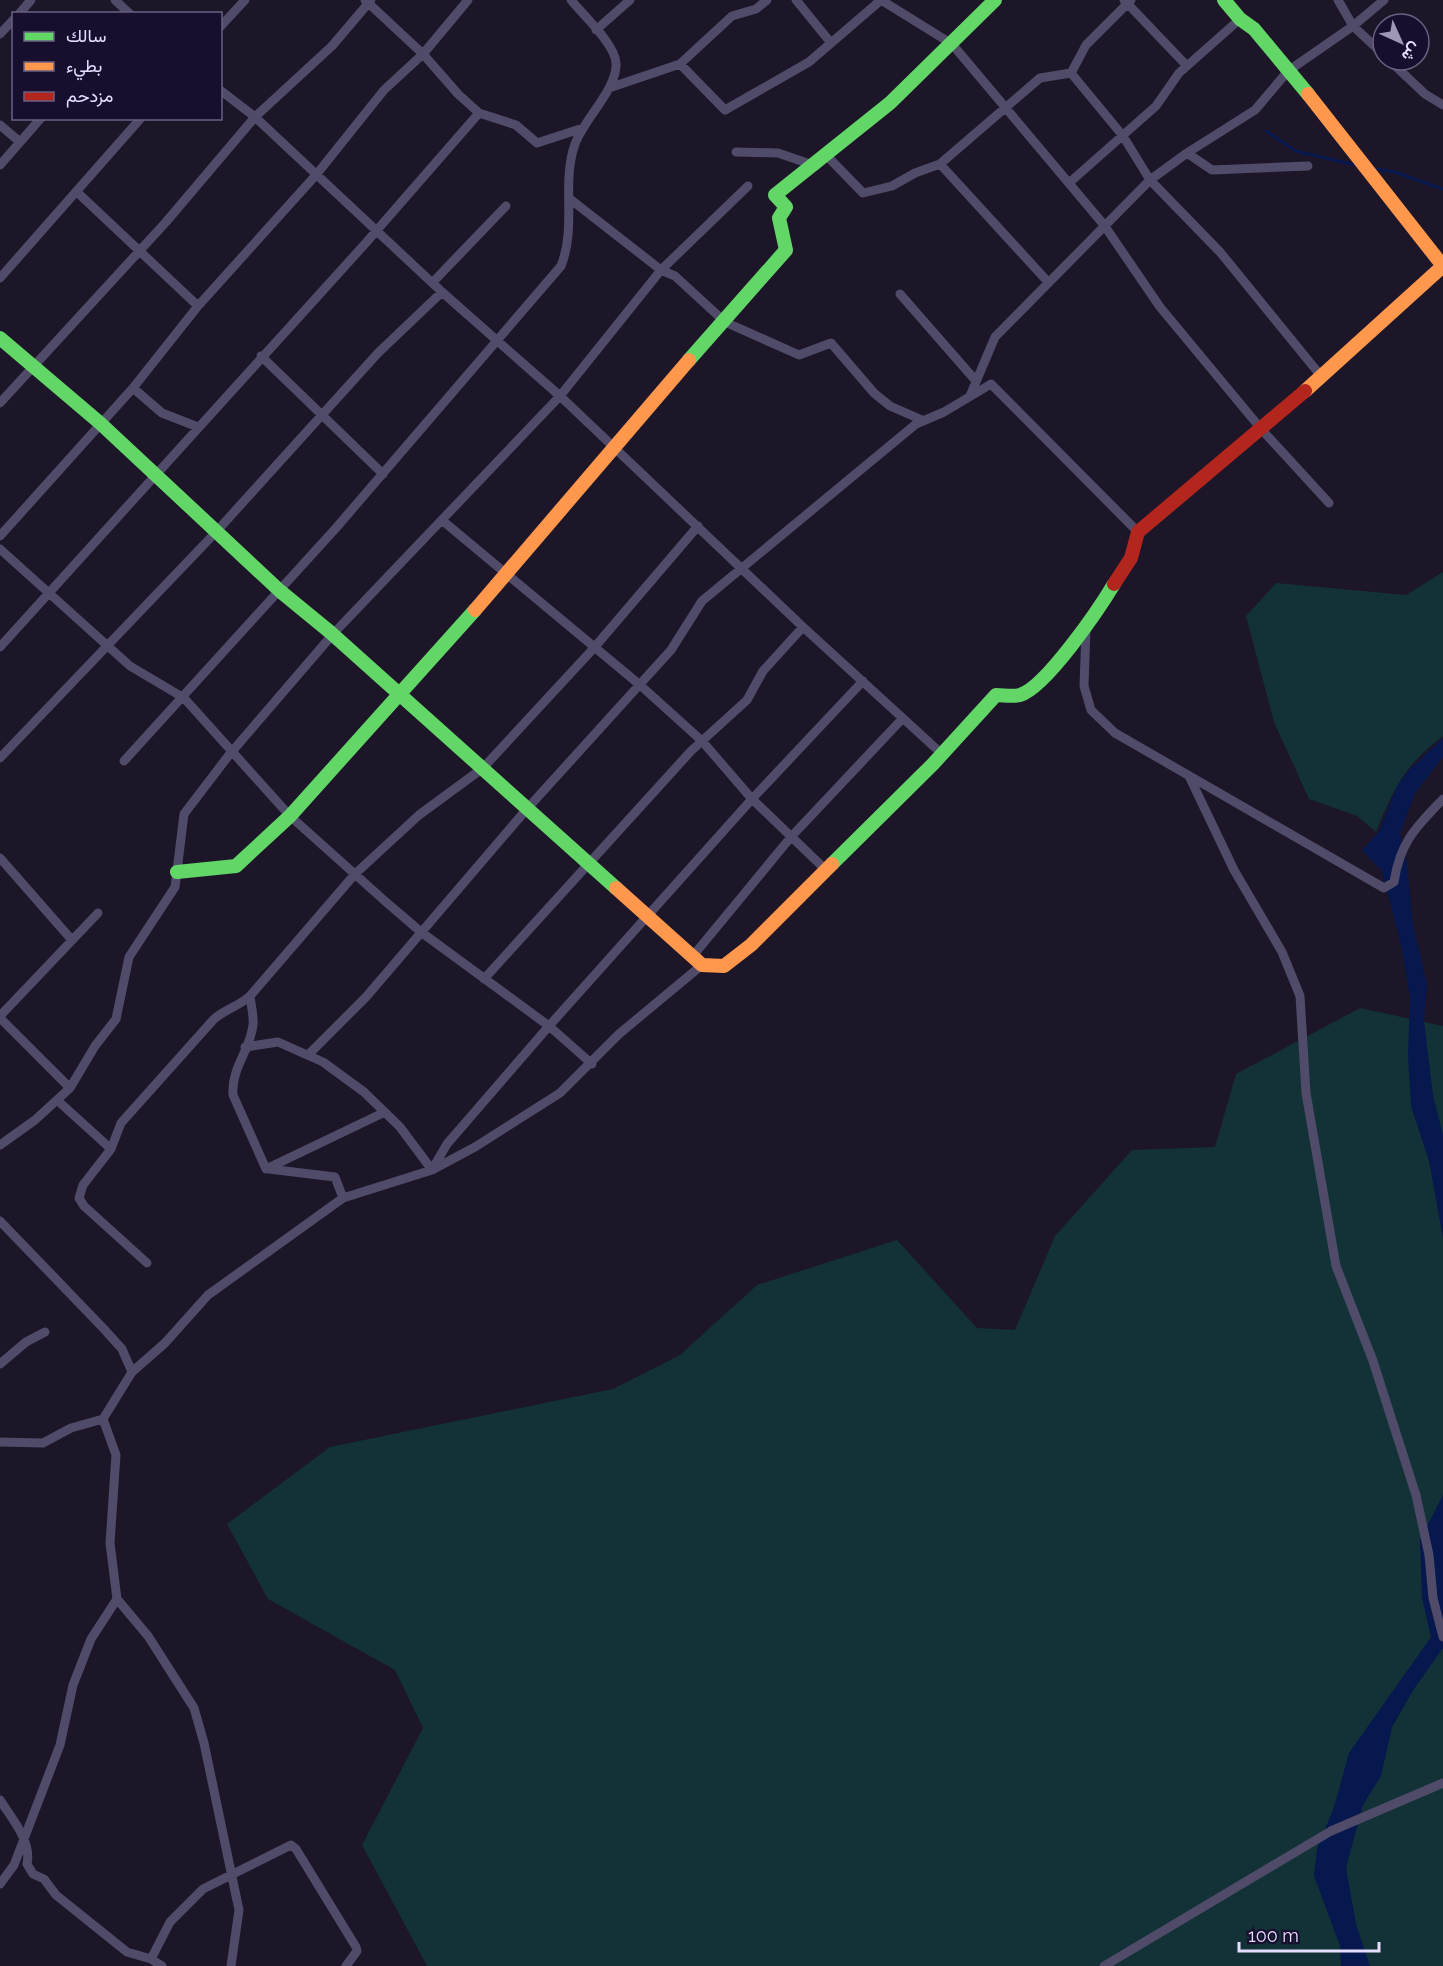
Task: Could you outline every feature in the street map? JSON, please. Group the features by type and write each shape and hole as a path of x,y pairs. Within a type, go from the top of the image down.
{"street":[{"path":"21,12 31,0"},
{"path":"115,0 128,12"},
{"path":"222,25 245,0"},
{"path":"0,536 133,388 198,306 316,175 384,90 423,54 468,0"},
{"path":"124,761 280,591 561,266 569,235 571,160 583,128 609,88 616,62 609,46 571,0"},
{"path":"596,30 630,0"},
{"path":"609,88 680,64 732,16 756,9 767,0"},
{"path":"796,0 831,43"},
{"path":"680,64 725,110 809,62 881,0 896,4 952,45 1104,225 1160,307 1262,430 1329,503"},
{"path":"177,872 236,866 290,816 397,694 507,576 614,446 786,250 779,218 786,207 775,195 828,157 952,45 995,0"},
{"path":"0,338 100,423 280,591 333,634 397,694 483,768 526,810 697,961 724,966 737,958 827,871 942,754 996,695 1020,695 1040,679 1086,629 1131,558 1138,532 1262,430 1443,266 1254,29 1240,18 1224,0"},
{"path":"1338,0 1353,26 1371,43"},
{"path":"970,396 995,337 1150,180 1186,153 1255,110 1288,71 1353,26 1384,0"},
{"path":"0,403 138,252 255,117 316,62 368,1 423,54 458,94 479,112 516,125 537,143 583,128"},
{"path":"1071,73 1086,45 1127,1 1187,66"},
{"path":"1069,183 1156,106 1187,66 1240,18"},
{"path":"0,34 12,21"},
{"path":"1402,72 1425,94 1443,105"},
{"path":"828,157 863,193 892,186 915,173 940,164 1040,78 1071,73"},
{"path":"1071,73 1123,136 1150,180 1220,252 1321,376"},
{"path":"222,92 255,117 442,292 560,396 803,627 942,754"},
{"path":"0,647 157,475 261,356 364,245 479,112"},
{"path":"0,165 39,120"},
{"path":"0,278 78,193 139,120"},
{"path":"0,125 20,142"},
{"path":"736,152 778,153 816,166"},
{"path":"1186,153 1212,170 1308,166"},
{"path":"940,164 1048,282"},
{"path":"0,1145 70,1088 95,1046 116,1019 129,957 175,887 184,814 233,750 333,634 560,396 661,270 748,186"},
{"path":"78,193 138,252 198,306"},
{"path":"570,199 661,270 675,276 725,322 799,355 831,343 874,393 890,406 922,420"},
{"path":"433,282 506,206"},
{"path":"0,758 216,532 378,353 442,292"},
{"path":"900,294 976,381"},
{"path":"261,356 383,474"},
{"path":"308,1055 366,997 526,810 671,651 702,601 740,567 922,420 944,412 990,384 1138,532"},
{"path":"133,388 162,413 198,427"},
{"path":"443,521 593,649 640,685 702,741 752,799 827,871"},
{"path":"147,1263 84,1206 80,1198 83,1185 111,1149 121,1123 214,1019 229,1007 241,1004 250,996 355,874 419,815 483,768 593,649 698,526"},
{"path":"0,549 130,666 184,698 290,816 421,932 549,1026 592,1064"},
{"path":"484,979 702,741 747,700 763,670 803,627"},
{"path":"1086,629 1084,686 1091,710 1115,733 1384,888 1394,882 1398,859 1410,834 1443,799"},
{"path":"432,1170 447,1144 549,1026 752,799 862,681"},
{"path":"0,1442 43,1443 71,1428 103,1419 132,1372 165,1343 208,1295 343,1198 432,1170 475,1147 552,1098 592,1064 619,1034 697,961 791,837 903,717"},
{"path":"1189,776 1234,870 1282,952 1300,996 1306,1093 1336,1266 1373,1360 1416,1495 1429,1554 1433,1598 1443,1637"},
{"path":"0,858 71,939"},
{"path":"70,1088 0,1017 71,939 98,913"},
{"path":"250,996 253,1026 234,1074 233,1095 266,1169"},
{"path":"245,1047 278,1042 323,1062 364,1092 385,1112 400,1127 432,1170"},
{"path":"57,1100 111,1149"},
{"path":"266,1169 385,1112"},
{"path":"266,1169 302,1171 335,1177 343,1198"},
{"path":"0,1221 116,1342 132,1372"},
{"path":"0,1364 26,1342 45,1332"},
{"path":"103,1419 116,1455 110,1543 117,1599 148,1636 194,1708 209,1764 239,1910 231,1966"},
{"path":"0,1884 14,1865 60,1745 71,1694 91,1639 117,1599"},
{"path":"1104,1966 1331,1831 1443,1783"},
{"path":"0,1800 24,1838 30,1852 27,1864 33,1874 44,1879 56,1894 127,1952 151,1959 162,1966"},
{"path":"151,1959 170,1922 203,1889 291,1845 296,1849 356,1947 357,1951 346,1966"}],"green space":[{"path":"1443,572 1443,736 1409,768 1395,790 1376,832 1357,816 1309,799 1274,722 1246,616 1276,583 1406,595"},
{"path":"1360,1008 1443,1026 1443,1966 427,1966 362,1845 423,1728 395,1670 268,1599 227,1524 330,1447 613,1389 680,1355 757,1285 897,1240 977,1328 1015,1330 1055,1236 1132,1150 1215,1147 1236,1074"}],"shaded area":[{"path":"1443,738 1443,757 1415,793 1400,833 1407,864 1413,925 1427,984 1424,1021 1433,1095 1443,1135 1443,1238 1429,1161 1411,1106 1408,1056 1410,997 1401,945 1382,871 1362,850 1379,832 1397,786 1410,769"},
{"path":"1443,1495 1443,1648 1414,1689 1392,1727 1381,1776 1363,1805 1346,1868 1356,1924 1370,1966 1341,1966 1340,1946 1314,1876 1317,1849 1334,1807 1349,1753 1431,1637 1422,1598 1420,1540"}],"waterway":[{"path":"1266,131 1296,151 1355,165"},
{"path":"1371,168 1395,172 1443,189"}],"traffic: fast":[{"path":"689,360 786,250 779,218 786,207 775,195 890,103 995,0"},
{"path":"1224,0 1240,19 1254,29 1308,94"},
{"path":"0,338 100,423 280,591 330,632 616,888"},
{"path":"832,864 933,764 996,695 1020,695 1044,678 1071,646 1114,584"},
{"path":"177,872 236,866 290,816 475,610"}],"traffic: slow":[{"path":"1305,391 1443,266 1308,94"},
{"path":"475,610 689,360"},
{"path":"616,888 702,965 724,966 751,945 832,864"}],"traffic: jam":[{"path":"1114,584 1131,558 1138,532 1305,391"}]}
